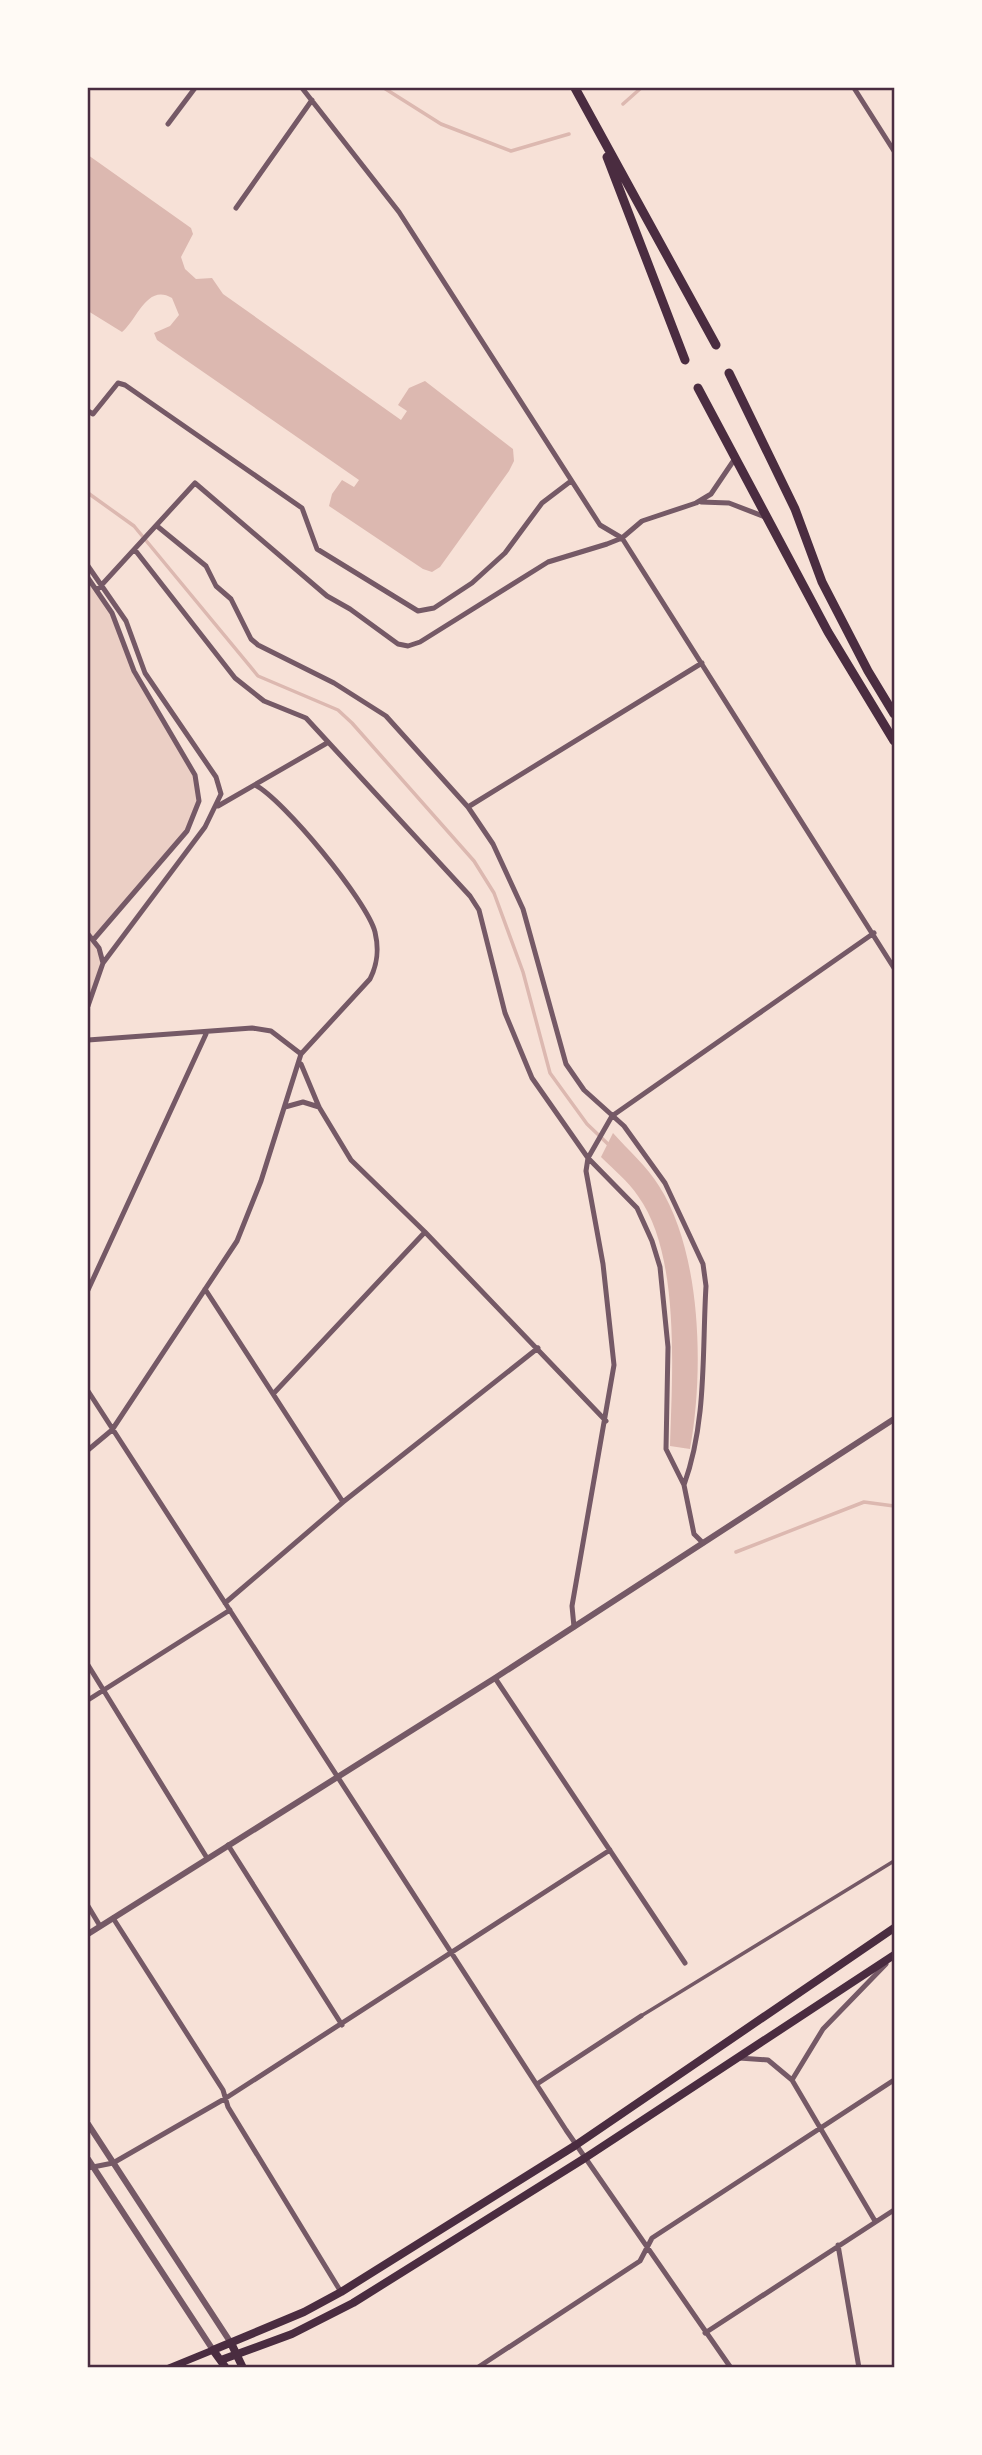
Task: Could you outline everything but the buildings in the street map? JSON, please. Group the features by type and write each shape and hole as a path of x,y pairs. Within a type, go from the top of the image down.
{"highway":[{"path":"575,88 716,345"},
{"path":"603,142 621,200 685,360"},
{"path":"729,373 794,509 822,582 867,671 894,714"},
{"path":"698,388 734,460 855,679 894,741"}],"main road":[{"path":"170,2368 198,2358 341,2292 576,2145 894,1928"},
{"path":"198,2358 223,2364 237,2354 292,2334 342,2309 585,2158 894,1956"},
{"path":"230,2343 243,2368"},
{"path":"213,2350 223,2364"}],"street":[{"path":"168,124 195,88"},
{"path":"302,88 399,212 600,525 622,538 894,968"},
{"path":"854,88 894,151"},
{"path":"236,208 312,100"},
{"path":"88,411 93,414 97,411 112,387 118,383 125,385 302,508 317,549 418,611 434,608 472,583 505,553 542,503 571,481"},
{"path":"97,590 195,483 327,596 350,609 398,644 408,646 420,642 548,562 622,538 642,521 696,503 711,494 734,460"},
{"path":"696,503 729,503 768,518"},
{"path":"157,526 206,566 216,586 231,599 251,639 386,716 468,807 498,853 523,909 566,1064 584,1090 624,1126 665,1183 691,1235 706,1274 701,1422 696,1452 684,1485"},
{"path":"135,550 235,678 264,701 306,718 327,744 470,896 479,910 505,1013 532,1078 588,1158 637,1208 645,1221 660,1267 668,1347 666,1450 684,1485 694,1534 703,1543"},
{"path":"88,566 126,621 145,673 219,782 220,794 216,808 205,827 103,963 88,1006"},
{"path":"88,578 117,624 134,671 176,739 195,775 200,791 197,811 187,831 94,939"},
{"path":"468,807 702,663"},
{"path":"216,808 327,744"},
{"path":"88,1450 112,1430 237,1241 247,1220 301,1064 302,1054 370,979 377,959 375,931 367,914 313,841 266,790 255,785"},
{"path":"574,1627 572,1606 614,1365 586,1171 588,1158 612,1116 874,933"},
{"path":"88,934 94,939 103,963"},
{"path":"88,1040 206,1034 252,1028 271,1031 302,1054"},
{"path":"88,1290 206,1034"},
{"path":"301,1064 319,1107 351,1160 425,1232 606,1421"},
{"path":"285,1107 303,1102 319,1107"},
{"path":"274,1393 425,1232"},
{"path":"205,1289 343,1502"},
{"path":"225,1603 343,1502 538,1348"},
{"path":"88,1391 451,1955 576,2145 728,2366"},
{"path":"88,1934 495,1678 894,1419"},
{"path":"88,1700 230,1610"},
{"path":"88,1665 207,1858"},
{"path":"495,1678 685,1963"},
{"path":"228,1845 342,2025"},
{"path":"90,2167 113,2163 226,2098 610,1850"},
{"path":"537,2084 641,2016 894,1861"},
{"path":"88,1906 100,1926"},
{"path":"113,1918 226,2098 228,2107 341,2292"},
{"path":"792,2080 822,2029 862,1985 894,1956"},
{"path":"736,2058 768,2060 792,2080 875,2221"},
{"path":"477,2368 640,2261 652,2238 894,2080"},
{"path":"88,2124 230,2343"},
{"path":"88,2159 90,2167 213,2350"},
{"path":"705,2333 894,2210"},
{"path":"838,2245 859,2368"}],"shaded area":[{"path":"88,155 191,228 193,234 181,257 185,269 196,279 212,278 223,294 401,420 407,411 398,405 409,388 425,381 513,449 514,461 509,471 440,567 432,572 423,569 329,506 332,494 342,480 354,487 359,480 157,340 154,333 170,326 179,315 172,298 156,295 149,299 122,332 88,311"},
{"path":"88,578 112,613 129,661 176,739 200,791 187,831 94,938 103,963 88,1006"},
{"path":"613,1133 659,1186 673,1213 684,1245 696,1314 698,1350 690,1449 670,1446 671,1317 661,1250 652,1221 638,1196 601,1157"}],"waterway":[{"path":"384,88 441,124 511,151 569,134"},
{"path":"623,104 641,88"},
{"path":"88,493 134,526 258,676 338,710 352,723 474,861 494,893 523,972 550,1073 587,1124 609,1145"},
{"path":"736,1552 864,1502 894,1506"}]}
